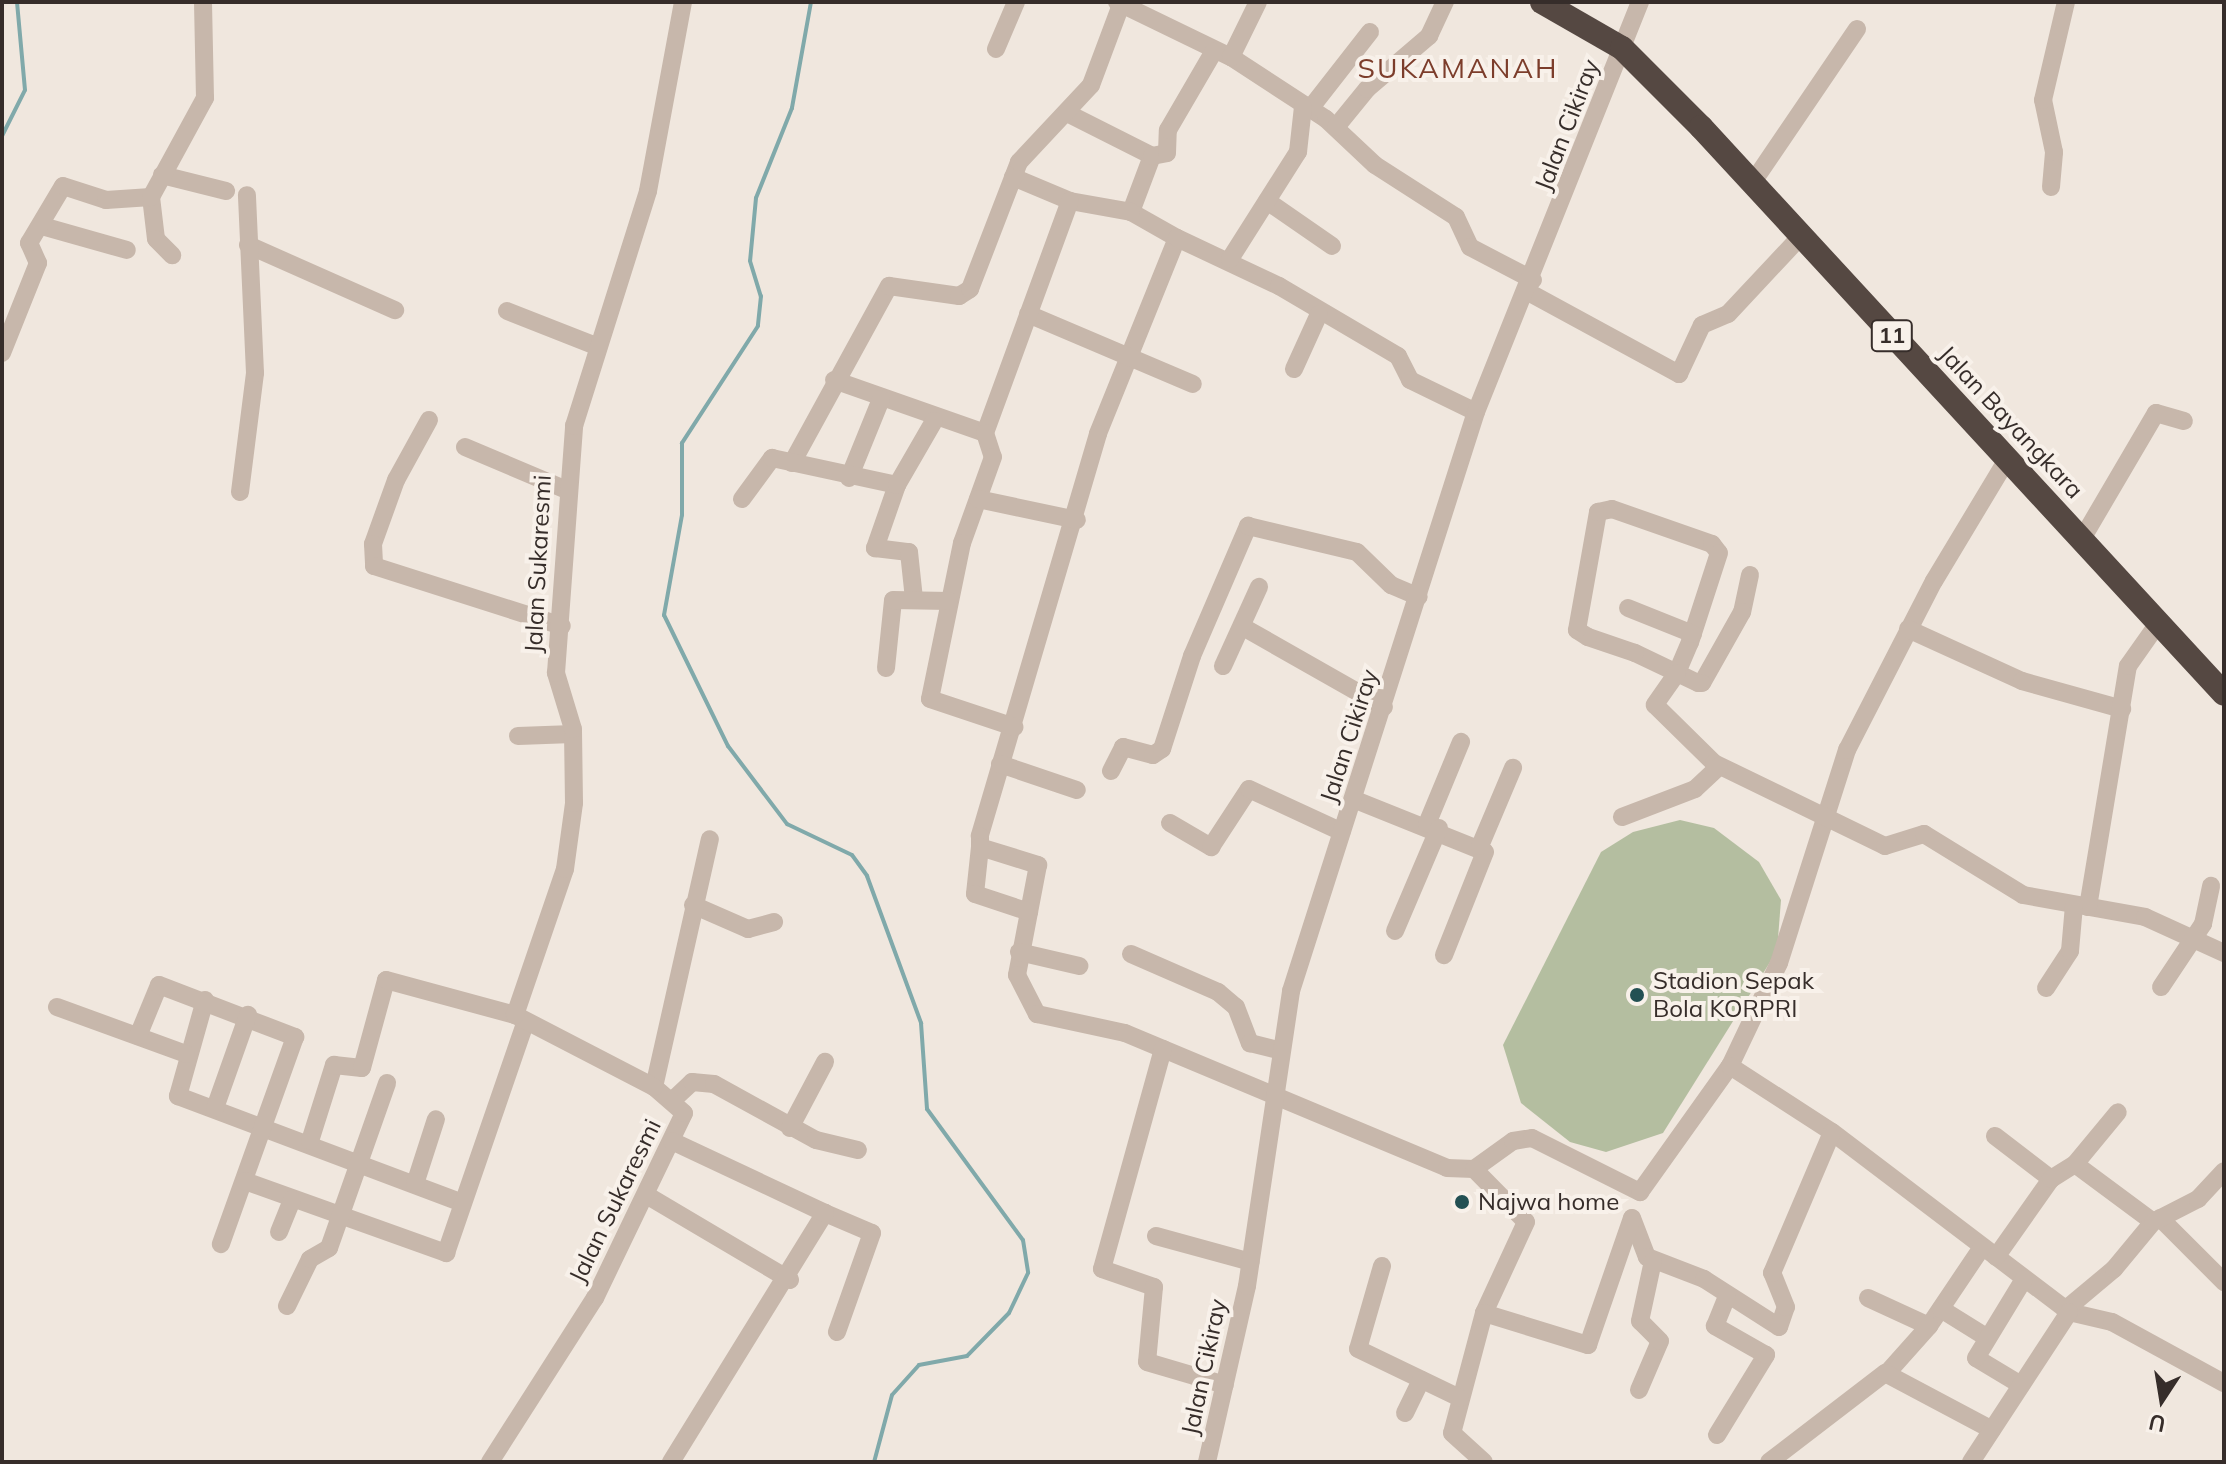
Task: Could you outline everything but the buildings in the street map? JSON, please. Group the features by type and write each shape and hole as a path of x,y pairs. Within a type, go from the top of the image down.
{"highway":[{"name":"Jalan Bayangkara","path":"1542,2 1622,48 1753,182 2224,694"}],"street":[{"path":"172,255 156,239 151,197 205,98 203,2"},
{"name":"Jalan Sukaresmi","path":"490,1462 595,1298 648,1196 684,1113 674,1099 654,1087 520,1018 568,857 573,734 556,673 562,626 567,490 574,426 596,346 648,191 683,2"},
{"path":"996,49 1016,2"},
{"path":"1067,113 1152,156 1167,153 1168,130 1258,2"},
{"path":"1336,127 1367,89 1429,36 1445,2"},
{"name":"Jalan Cikiray","path":"1207,1462 1251,1262 1280,1095 1281,1051 1291,991 1476,412 1530,286 1640,2"},
{"path":"2051,187 2054,152 2043,100 2066,2"},
{"path":"792,463 834,380 889,286 968,292 1013,177 1091,85 1120,3 1223,54 1336,127 1375,165 1456,217 1470,247 1679,374 1702,325 1728,314 1802,235"},
{"path":"1753,182 1857,29"},
{"path":"1230,259 1298,152 1306,108 1370,32"},
{"path":"1131,212 1152,156"},
{"path":"162,175 226,191"},
{"path":"1013,177 1070,201 1131,212 1177,238 1230,259 1319,314 1398,356 1410,380 1476,412"},
{"path":"2,353 37,265 28,246 66,184 106,200 151,197"},
{"path":"240,492 255,373 247,195"},
{"path":"1014,727 932,703 949,601 994,453 985,433 1070,201"},
{"path":"1267,201 1332,246"},
{"path":"42,226 127,250"},
{"path":"1029,912 975,894 980,847 1000,764 1077,520 1098,434 1131,359 1177,238"},
{"path":"248,245 395,310"},
{"path":"507,311 596,346"},
{"path":"1028,314 1193,384"},
{"path":"1294,369 1319,314"},
{"path":"834,380 934,421 985,433"},
{"path":"849,478 881,399"},
{"path":"2082,539 2156,413 2184,421"},
{"path":"429,420 396,480 373,544 374,566 562,626"},
{"path":"914,599 909,552 875,548 897,485 934,421"},
{"path":"465,447 567,490"},
{"path":"1484,1313 1588,1345 1640,1192 1730,1066 1795,921 1822,813 1908,629 2008,458"},
{"path":"742,499 770,459 849,478 897,485"},
{"path":"978,499 1077,520"},
{"path":"1750,575 1742,612 1706,681 1677,673 1577,630 1598,512 1612,509 1718,547 1693,634 1677,673 1656,710 1719,767 1822,813 1885,846 1928,835 2023,895 2145,917 2224,953"},
{"path":"1111,771 1123,747 1153,755 1162,749 1192,656 1248,526 1357,552 1391,585 1419,597"},
{"path":"1223,666 1259,587"},
{"path":"886,668 891,604 914,599 949,601"},
{"path":"1628,608 1693,634"},
{"path":"2046,988 2070,951 2132,655 2159,622"},
{"path":"1243,627 1384,707"},
{"path":"1908,629 2022,681 2122,709"},
{"path":"518,736 573,734"},
{"path":"1395,931 1461,742"},
{"path":"1000,764 1077,790"},
{"path":"1622,817 1695,789 1719,767"},
{"path":"1480,846 1513,768"},
{"path":"1170,823 1211,847 1249,789 1342,832"},
{"path":"1353,799 1433,826 1480,846 1485,858 1444,955"},
{"path":"654,1087 710,839"},
{"path":"980,847 1038,865 1015,971 1033,1012 1163,1049 1280,1095 1447,1168 1474,1169 1513,1141 1532,1138 1640,1192"},
{"path":"2161,987 2195,938 2211,886"},
{"path":"693,905 748,929 774,922"},
{"path":"1019,952 1079,966"},
{"path":"1131,954 1218,992 1236,1007 1250,1043 1281,1051"},
{"path":"245,1181 439,1255 448,1250 520,1018 386,980 362,1068 334,1065 310,1141"},
{"path":"138,1036 156,985 248,1015 295,1037 221,1244"},
{"path":"205,1000 175,1094 310,1141 463,1203"},
{"path":"57,1007 186,1054"},
{"path":"215,1108 248,1015"},
{"path":"1163,1049 1102,1269 1154,1287 1147,1362 1225,1385"},
{"path":"790,1128 825,1062"},
{"path":"1730,1066 1832,1132 2067,1311 2112,1322 2224,1383"},
{"path":"674,1099 689,1084 704,1082 790,1128 858,1150"},
{"path":"287,1306 310,1259 327,1253 387,1083"},
{"path":"1769,1462 1888,1372 2051,1179 2075,1164 2118,1112"},
{"path":"415,1184 436,1119"},
{"path":"1653,1261 1704,1279 1774,1327 1782,1325 1786,1307 1772,1273 1832,1132"},
{"path":"1995,1136 2051,1179"},
{"path":"672,1141 872,1233 837,1332"},
{"path":"2075,1164 2156,1220 2224,1282"},
{"path":"1474,1169 1526,1222 1484,1313 1460,1398 1453,1437 1484,1462"},
{"path":"1971,1462 2067,1311 2114,1269 2156,1220 2198,1199 2224,1171"},
{"path":"648,1196 790,1280"},
{"path":"279,1232 292,1199"},
{"path":"671,1462 790,1280 825,1213"},
{"path":"1632,1218 1653,1261 1640,1321 1660,1341 1639,1390"},
{"path":"1156,1236 1251,1262"},
{"path":"1382,1266 1356,1347 1460,1398"},
{"path":"2021,1385 1976,1358 2024,1279"},
{"path":"1717,1435 1766,1355 1715,1326 1727,1296"},
{"path":"1868,1298 1929,1326"},
{"path":"1941,1309 1986,1337"},
{"path":"1888,1372 1992,1430"},
{"path":"1405,1413 1421,1380"}],"green space":[{"name":"Stadion Sepak Bola KORPRI","path":"1680,820 1714,828 1759,862 1781,900 1777,951 1663,1133 1606,1152 1570,1142 1521,1103 1503,1045 1601,852 1633,832"}],"waterway":[{"path":"2,136 25,90 17,2"},
{"path":"811,2 792,108 756,198 750,261 761,296 758,326 682,443 682,515 664,615 728,746 787,824 852,855 867,876 921,1023 927,1109 1023,1240 1028,1273 1009,1313 967,1356 919,1365 892,1395 874,1462"}],"place":[{"name":"Stadion Sepak Bola KORPRI","path":"1637,995"},
{"name":"Najwa home","path":"1462,1202"}],"district":[{"name":"SUKAMANAH","path":"1458,68"}]}
